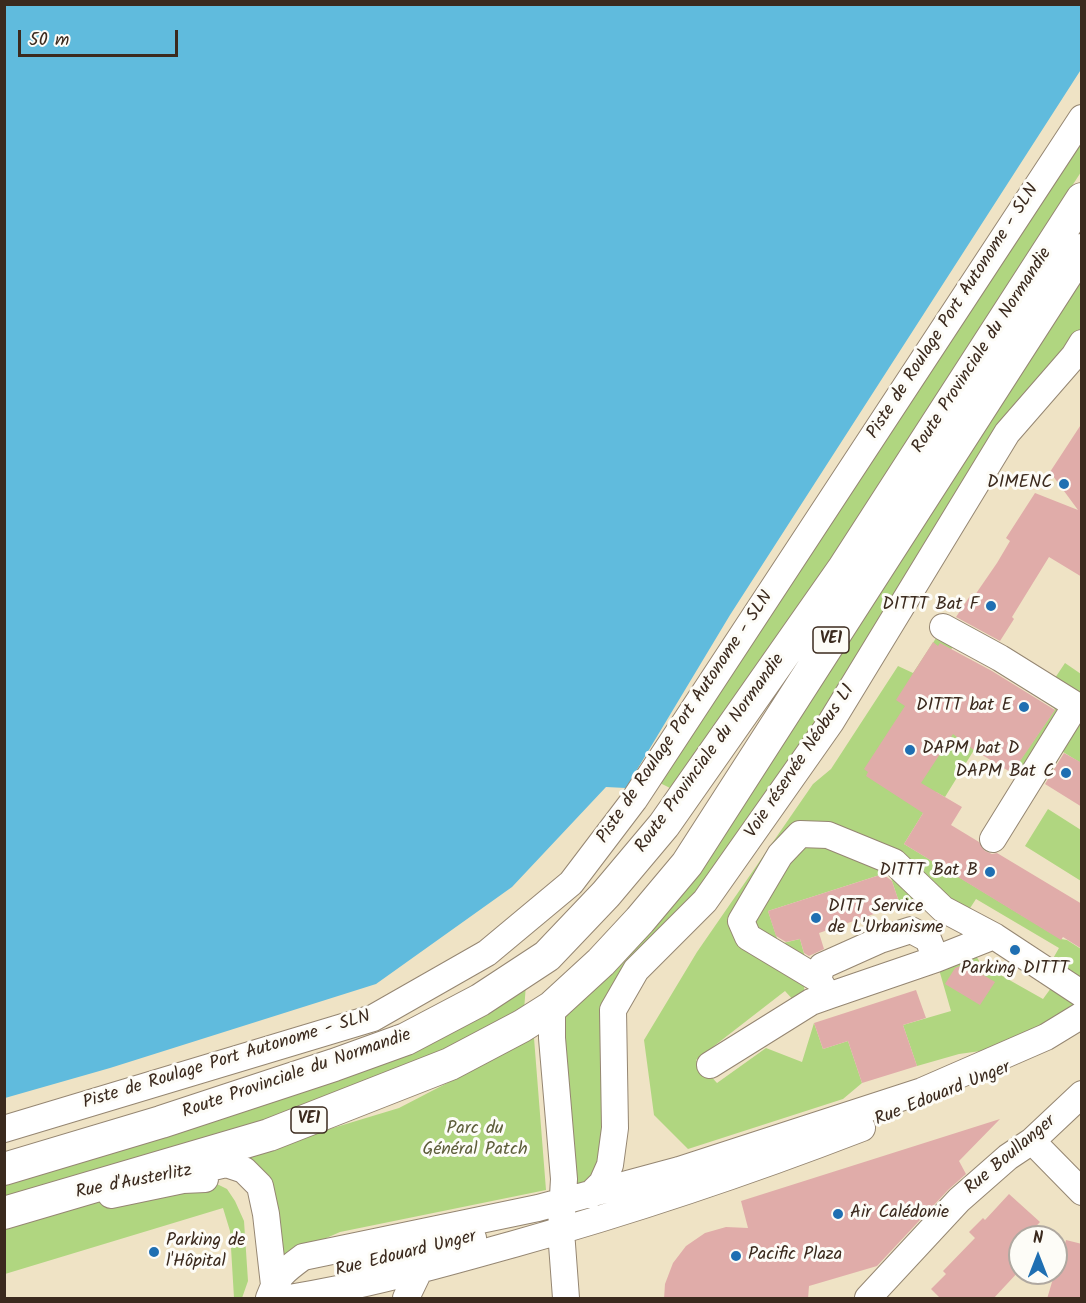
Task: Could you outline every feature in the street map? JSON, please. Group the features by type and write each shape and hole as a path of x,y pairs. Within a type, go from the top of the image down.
{"main road":[{"name":"Route Provinciale du Normandie","path":"4,1169 161,1122 334,1065 417,1033 480,1000 547,956 606,894 664,825 844,568 1082,199"},
{"name":"Route Provinciale du Normandie","path":"66,1196 268,1135 450,1064 546,1011 601,962 687,864 1082,250"},
{"path":"546,1011 543,988 593,940 654,870 664,825"},
{"name":"VE1","path":"4,1213 66,1196"}],"street":[{"name":"Piste de Roulage Port Autonome - SLN","path":"4,1128 373,1018 487,953 571,883 634,800 1082,118"},
{"name":"Voie réservée Néobus L1","path":"591,1195 602,1183 610,1166 615,1128 613,1010 636,970 705,902 831,722 1007,433 1074,356 1082,343"},
{"path":"943,627 1079,707 993,839"},
{"path":"823,988 748,937 741,921 780,855 800,834 828,835 894,862 943,909 994,936 1082,994"},
{"path":"823,988 822,966 880,940 911,930 928,939 936,959"},
{"path":"710,1065 811,1002 823,988 936,959 994,936"},
{"path":"546,1011 552,1038 564,1179 561,1213 566,1299"},
{"path":"285,1296 282,1273 303,1257 561,1213 591,1195 679,1170 922,1091 1046,1037 1082,1015"},
{"name":"Rue Edouard Unger","path":"285,1296 419,1271 561,1213 670,1197 798,1153 948,1095 1027,1060 1082,1025"},
{"path":"973,1070 1005,1070"},
{"name":"Rue Boullanger","path":"868,1299 959,1200 1008,1157 1032,1141 1082,1094"},
{"path":"798,1153 831,1122"},
{"path":"1032,1141 1082,1192"},
{"name":"Rue d'Austerlitz","path":"66,1196 101,1197 183,1180 225,1178 241,1188 252,1208 285,1296"},
{"path":"406,1299 419,1271"}],"green space":[{"path":"1081,134 1081,172 755,678 676,791 658,782"},
{"path":"1081,275 1081,336 702,897 632,965 603,1167 582,1193 569,1185 560,1019 621,965 666,914 707,859"},
{"path":"950,617 955,643 949,653 974,750 945,797 936,792 904,844 1081,949 1081,1005 1024,1045 959,1054 917,1066 903,1025 951,1011 936,959 973,951 981,964 1043,999 1059,977 1047,969 1059,948 976,899 963,919 916,900 900,905 889,872 768,911 779,944 800,939 805,957 804,993 796,1003 785,991 696,1060 717,1083 766,1048 802,1062 814,1023 823,1049 848,1041 862,1083 843,1099 688,1149 654,1115 644,1040 697,952 813,784 831,769 898,666 913,673"},
{"path":"1065,663 1081,674 1081,763 1063,752 1044,783 1016,766 1055,709 1041,699"},
{"path":"1048,809 1081,830 1081,881 1025,846"},
{"path":"526,984 524,1011 416,1067 243,1128 5,1200 5,1182"},
{"name":"Parc du Général Patch","path":"534,1038 546,1190 340,1232 279,1259 237,1157 399,1108"},
{"path":"215,1183 227,1189 244,1221 248,1281 242,1298 234,1298 230,1231 223,1208 5,1274 5,1225 66,1207 100,1202 161,1187"}],"water":[{"path":"5,4 1081,5 1082,68 730,615 626,788 606,787 512,887 376,984 110,1068 5,1098"}],"building":[{"path":"1082,423 1082,577 1049,557 1000,641 956,617 972,593 975,595 997,563 1010,541 1006,538 1035,493 1078,510 1050,472"},
{"path":"933,642 938,646 940,643 992,671 1055,710 1012,773 953,734 921,783 962,807 951,825 979,842 985,851 992,854 997,853 1082,904 1082,949 1063,937 1061,940 904,844 923,813 866,776 868,772 864,769 905,706 896,700"},
{"name":"DAPM Bat C","path":"1064,753 1082,763 1082,807 1045,784"},
{"name":"DITT Service de L'Urbanisme","path":"883,874 892,881 900,905 819,933 824,949 809,956 804,953 800,939 786,942 776,936 768,911"},
{"path":"965,964 995,982 980,1005 945,984 955,968"},
{"path":"916,990 926,1018 903,1025 917,1066 862,1083 848,1041 823,1049 814,1023"},
{"name":"Air Calédonie","path":"1000,1119 959,1161 966,1174 948,1190 877,1266 809,1286 808,1299 664,1299 665,1284 673,1263 686,1246 705,1233 726,1227 748,1228 741,1201"},
{"path":"1009,1194 1040,1222 1037,1225 1008,1225 1008,1283 993,1299 941,1299 931,1289 946,1274 943,1271 975,1238 969,1232 983,1218 985,1220"},
{"path":"1068,1240 1082,1244 1082,1299 1047,1299 1051,1285 1068,1285"}],"place":[{"name":"DIMENC","path":"1064,484"},
{"name":"DITTT Bat F","path":"991,606"},
{"name":"DITTT bat E","path":"1024,707"},
{"name":"DAPM bat D","path":"910,750"},
{"name":"DAPM Bat C","path":"1066,773"},
{"name":"DITTT Bat B","path":"990,872"},
{"name":"DITT Service de L'Urbanisme","path":"816,918"},
{"name":"Parking DITTT","path":"1015,950"},
{"name":"Air Calédonie","path":"838,1214"},
{"name":"Parking de l'Hôpital","path":"154,1252"},
{"name":"Pacific Plaza","path":"736,1256"}]}
